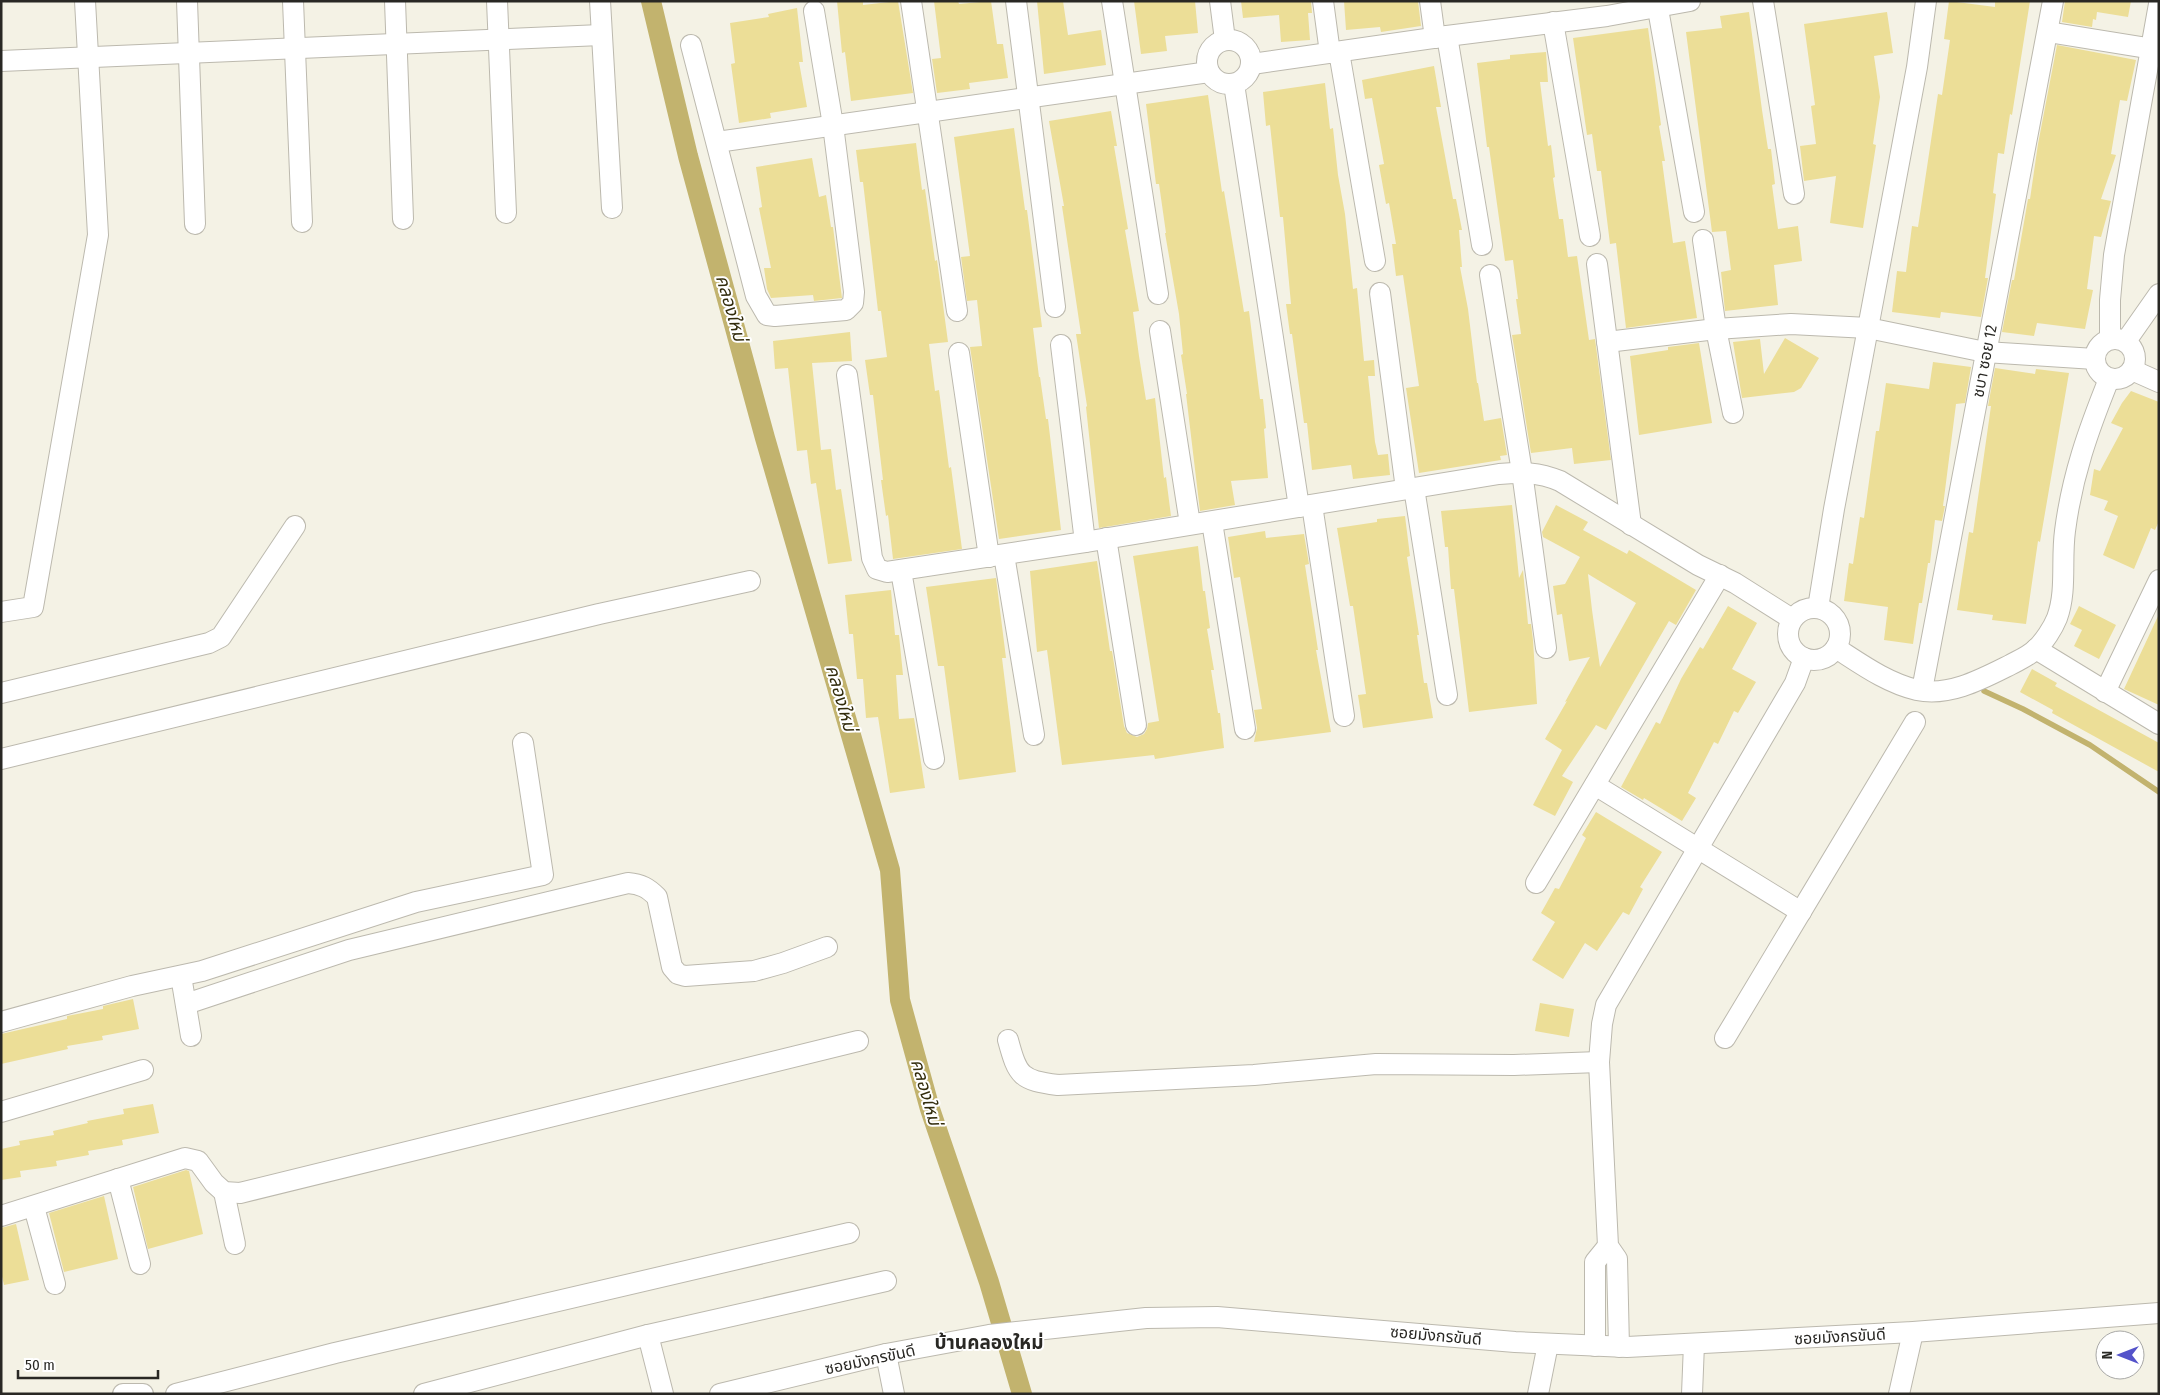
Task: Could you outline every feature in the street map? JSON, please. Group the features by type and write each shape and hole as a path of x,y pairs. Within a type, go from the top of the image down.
{"street":[{"path":"1,612 33,607 98,235 86,1"},
{"path":"186,1 195,224"},
{"path":"293,1 302,222"},
{"path":"395,1 403,220"},
{"path":"497,1 506,213"},
{"path":"600,1 612,208"},
{"path":"911,1 957,311"},
{"path":"1016,1 1055,307"},
{"path":"1112,1 1158,294"},
{"path":"1220,1 1224,40"},
{"path":"1323,1 1335,53 1375,260"},
{"path":"1430,1 1441,37 1482,245"},
{"path":"1252,64 1658,9 1690,1"},
{"path":"1763,1 1794,194"},
{"path":"1818,608 1834,509 1917,67 1926,1"},
{"name":"ชบา ซอย 12","path":"1922,690 2053,1"},
{"path":"2159,4 2155,49 2114,255 2110,300 2118,340 2135,354 2132,370 2126,376 2118,380 2109,379 2101,375 2096,367 2094,358 2096,350 2102,343 2118,340 2159,294"},
{"path":"1658,9 1694,212"},
{"path":"690,45 756,296 767,315 775,316 846,310 854,304 854,292 833,126 814,11"},
{"path":"1553,22 1590,236"},
{"path":"2048,32 2155,49"},
{"path":"1,61 601,35"},
{"path":"1224,40 1238,41 1244,45 1251,57 1252,64 1246,77 1234,84 1219,82 1209,72 1207,64 1211,49 1217,43 1224,40"},
{"path":"717,142 1209,72"},
{"path":"1234,84 1305,506 1344,716"},
{"path":"1703,240 1716,329 1733,413"},
{"path":"1597,264 1631,525"},
{"path":"1490,276 1522,472 1546,648"},
{"path":"1380,293 1410,488 1447,695"},
{"path":"1607,342 1716,329 1791,324 1868,328 1985,352 2094,358"},
{"path":"1160,330 1190,524"},
{"path":"1061,345 1085,542"},
{"path":"959,353 997,556 1034,735"},
{"path":"2132,370 2159,382"},
{"path":"847,375 872,558 877,569 887,572 1212,522 1410,488 1522,472 1545,474 1560,481 1631,525 1720,575 1792,619"},
{"path":"1836,648 1868,669 1893,681 1922,690 1935,691 1959,687 1986,677 2036,649 2044,640 2057,618 2062,600 2064,534 2072,490 2080,455 2109,379"},
{"path":"1212,522 1245,729"},
{"path":"1,693 209,643 221,637 296,526"},
{"path":"1106,538 1136,725"},
{"path":"901,571 934,759"},
{"path":"1536,883 1720,575"},
{"path":"2105,692 2159,580"},
{"path":"1,759 599,614 750,581"},
{"path":"1818,608 1830,614 1838,624 1840,636 1836,648 1828,656 1816,660 1804,658 1795,652 1789,640 1789,628 1792,619 1800,612 1809,609 1818,608"},
{"path":"2036,649 2159,724"},
{"path":"1619,1347 1617,1259 1608,1246 1599,1062 1602,1024 1606,1005 1795,683 1804,658"},
{"path":"1725,1038 1915,722"},
{"path":"1,1022 132,986 202,971 416,902 543,875 523,743"},
{"path":"1595,785 1801,912"},
{"path":"186,1004 349,950 628,883 640,884 648,888 657,897 672,967 678,974 685,976 754,971 827,947"},
{"path":"181,976 191,1036"},
{"path":"1008,1040 1013,1059 1020,1073 1032,1082 1058,1085 1254,1075 1376,1064 1514,1065 1599,1062"},
{"path":"224,1192 240,1193 858,1041"},
{"path":"1,1112 143,1070"},
{"path":"1,1216 185,1158 198,1161 214,1183 224,1192 236,1244"},
{"path":"118,1179 140,1264"},
{"path":"34,1207 55,1284"},
{"path":"176,1394 335,1353 849,1233"},
{"path":"1595,1346 1595,1262 1608,1246"},
{"path":"424,1394 648,1334 886,1281"},
{"name":"ซอยมังกรขันดี","path":"720,1394 886,1354 989,1335 1146,1318 1217,1317 1548,1344 1619,1347 1913,1332 2159,1313"},
{"path":"1899,1394 1913,1332"},
{"path":"648,1334 663,1394"},
{"path":"1538,1394 1548,1344"},
{"path":"1692,1394 1694,1344"},
{"path":"886,1354 894,1394"},
{"path":"123,1394 143,1394"}],"building":[{"path":"837,1 863,1 863,5 898,1 913,93 851,101 845,52 842,53"},
{"path":"934,1 958,1 959,4 991,1 997,44 1003,44 1008,78 969,83 970,89 937,93 932,59 941,58"},
{"path":"1037,1 1063,1 1068,35 1101,30 1106,65 1044,74"},
{"path":"1134,1 1195,1 1198,33 1165,36 1167,51 1141,54"},
{"path":"1241,1 1311,1 1312,13 1308,13 1310,40 1281,42 1279,15 1243,18"},
{"path":"1344,1 1418,1 1421,26 1381,32 1380,27 1346,30"},
{"path":"1949,1 1995,7 1995,1 2030,1 2004,154 1998,153 1993,193 1996,194 1985,278 1988,278 1981,317 1941,312 1940,318 1892,312 1897,271 1906,272 1912,226 1918,227 1938,94 1942,95 1950,40 1944,39"},
{"path":"2065,1 2131,1 2128,17 2097,12 2096,20 2093,19 2092,27 2062,22"},
{"path":"797,8 803,62 799,62 807,107 770,113 771,118 739,123 731,64 735,63 730,23 769,17 768,14"},
{"path":"1749,12 1768,149 1771,149 1775,184 1772,185 1778,229 1798,226 1802,261 1774,265 1778,305 1725,311 1721,272 1731,270 1726,231 1712,232 1686,32 1722,28 1720,16"},
{"path":"1887,12 1893,53 1874,56 1880,97 1873,144 1876,145 1863,228 1830,223 1836,176 1804,181 1800,146 1816,144 1811,106 1815,105 1804,24"},
{"path":"1648,28 1661,125 1659,126 1665,161 1662,161 1673,243 1685,241 1697,318 1626,328 1616,243 1610,244 1601,171 1597,171 1592,134 1587,135 1573,38"},
{"path":"2057,45 2136,60 2127,101 2120,100 2111,154 2116,155 2101,199 2111,201 2101,237 2094,236 2087,289 2093,290 2085,329 2037,323 2034,336 2002,332 2012,280 2014,280 2028,199 2030,199 2038,144"},
{"path":"1546,52 1548,82 1540,82 1548,146 1551,145 1555,177 1553,178 1559,219 1563,219 1568,257 1577,256 1589,340 1595,339 1611,460 1574,464 1572,448 1531,453 1512,335 1521,334 1513,260 1505,261 1489,147 1487,147 1477,63 1510,59 1510,55"},
{"path":"1434,66 1441,107 1436,107 1453,199 1456,199 1462,230 1459,230 1462,267 1460,267 1484,421 1501,418 1507,455 1500,456 1501,460 1419,473 1406,388 1419,386 1403,275 1396,276 1392,244 1396,244 1389,203 1386,204 1379,165 1384,164 1372,98 1365,99 1362,80"},
{"path":"1325,83 1330,129 1333,128 1338,175 1345,214 1353,289 1357,288 1364,361 1374,360 1375,376 1368,376 1375,442 1378,455 1388,454 1390,475 1353,479 1351,465 1312,470 1307,423 1304,423 1286,304 1291,304 1283,217 1280,217 1270,125 1266,126 1263,92"},
{"path":"1208,95 1222,192 1224,191 1244,312 1249,311 1260,399 1263,399 1268,478 1231,481 1235,505 1200,511 1181,355 1183,354 1179,314 1165,233 1159,184 1156,184 1146,104"},
{"path":"1111,111 1117,146 1114,146 1128,229 1125,230 1139,311 1133,312 1139,356 1146,400 1155,398 1164,478 1166,477 1171,516 1099,528 1087,406 1076,334 1081,334 1062,206 1064,206 1049,121"},
{"path":"1014,128 1042,327 1033,328 1039,377 1046,419 1048,419 1061,530 999,539 970,347 982,346 977,300 967,301 961,257 970,256 954,137"},
{"path":"916,143 922,190 925,189 935,261 937,260 948,342 929,344 935,391 939,390 962,549 893,559 888,515 886,516 881,480 883,480 873,395 870,395 865,360 887,357 881,311 878,311 863,182 860,182 856,150"},
{"path":"812,158 819,197 826,195 831,227 833,227 842,298 814,301 813,295 771,298 767,289 764,268 771,268 759,208 762,207 756,167"},
{"path":"850,332 852,361 812,363 821,450 831,449 836,490 841,489 852,561 828,564 816,483 811,484 807,450 797,451 788,368 775,369 773,341"},
{"path":"1785,338 1819,358 1801,388 1794,392 1742,398 1733,342 1760,339 1764,374"},
{"path":"1699,343 1712,423 1639,435 1630,356 1668,350 1668,347"},
{"path":"1933,362 1971,367 1965,403 1956,404 1943,506 1945,506 1942,521 1935,520 1930,563 1928,563 1922,603 1919,603 1913,644 1884,640 1888,607 1844,601 1849,563 1853,564 1860,517 1864,518 1876,431 1879,431 1886,383 1929,389"},
{"path":"1995,368 2035,374 2036,369 2069,373 2040,542 2038,541 2026,624 1992,620 1993,615 1957,610 1969,532 1973,533 1991,406 1988,406"},
{"path":"2131,391 2159,402 2159,521 2155,530 2151,528 2134,569 2103,555 2118,516 2104,510 2108,501 2090,495 2094,469 2100,471 2123,428 2111,423"},
{"path":"1512,505 1519,578 1523,570 1528,624 1531,624 1537,704 1469,712 1454,589 1451,589 1448,547 1445,547 1441,511"},
{"path":"1556,505 1588,522 1583,530 1627,554 1629,550 1696,590 1676,625 1669,621 1606,730 1596,725 1562,776 1573,782 1555,816 1533,805 1562,750 1545,739 1590,657 1569,661 1562,614 1557,615 1553,586 1565,584 1580,557 1543,537 1542,532","holes":["1588,574 1636,603 1600,667"]},
{"path":"1405,516 1410,556 1407,557 1419,635 1417,635 1424,683 1427,683 1433,718 1363,728 1358,695 1366,694 1353,606 1350,606 1337,528 1377,522 1377,519"},
{"path":"1265,531 1266,538 1304,534 1309,564 1305,565 1318,650 1316,650 1331,732 1254,742 1257,728 1254,710 1262,709 1240,577 1234,578 1228,537"},
{"path":"1198,546 1203,591 1205,591 1210,628 1207,629 1214,670 1211,670 1218,713 1220,713 1224,748 1155,759 1154,755 1062,765 1047,650 1037,652 1030,571 1097,561 1110,651 1112,651 1124,726 1127,733 1137,737 1144,734 1148,723 1159,721 1133,556"},
{"path":"996,578 1006,658 1002,658 1016,772 959,780 944,666 938,666 926,587"},
{"path":"891,590 895,635 899,635 903,675 896,675 899,719 914,718 925,788 890,793 878,717 866,718 863,679 857,679 853,634 849,634 845,595"},
{"path":"1728,606 1757,623 1732,669 1756,682 1738,713 1734,711 1718,744 1714,742 1688,793 1696,798 1682,821 1644,798 1643,800 1621,787 1656,722 1660,724 1681,679 1700,647 1703,649"},
{"path":"2079,606 2116,625 2099,659 2074,646 2082,630 2070,624"},
{"path":"2159,614 2159,705 2124,689"},
{"path":"2032,669 2057,683 2055,686 2159,743 2159,772 2052,713 2053,710 2020,692"},
{"path":"1596,812 1662,852 1640,887 1643,889 1629,915 1623,912 1597,951 1585,943 1563,979 1532,960 1555,922 1541,913 1555,888 1559,889 1586,838 1582,835"},
{"path":"133,999 139,1029 102,1036 103,1040 67,1046 68,1049 1,1064 1,1034 67,1019 67,1016 103,1009 103,1006"},
{"path":"1540,1003 1574,1009 1569,1037 1535,1031"},
{"path":"153,1104 159,1133 122,1140 123,1145 88,1151 89,1155 56,1161 57,1166 20,1171 21,1177 1,1180 1,1149 20,1145 19,1141 54,1135 53,1131 88,1123 87,1121 124,1114 123,1109"},
{"path":"186,1170 189,1171 203,1234 148,1249 133,1187"},
{"path":"104,1196 118,1259 64,1272 49,1213"},
{"path":"16,1224 29,1280 4,1285 1,1272 1,1228"}],"waterway":[{"name":"คลองใหม่","path":"651,1 688,156 765,438 890,870 900,1000 930,1109 989,1282 1022,1394"},
{"path":"1984,691 2023,709 2090,745 2159,792"}],"district":[{"name":"บ้านคลองใหม่","path":"989,1342"}]}
